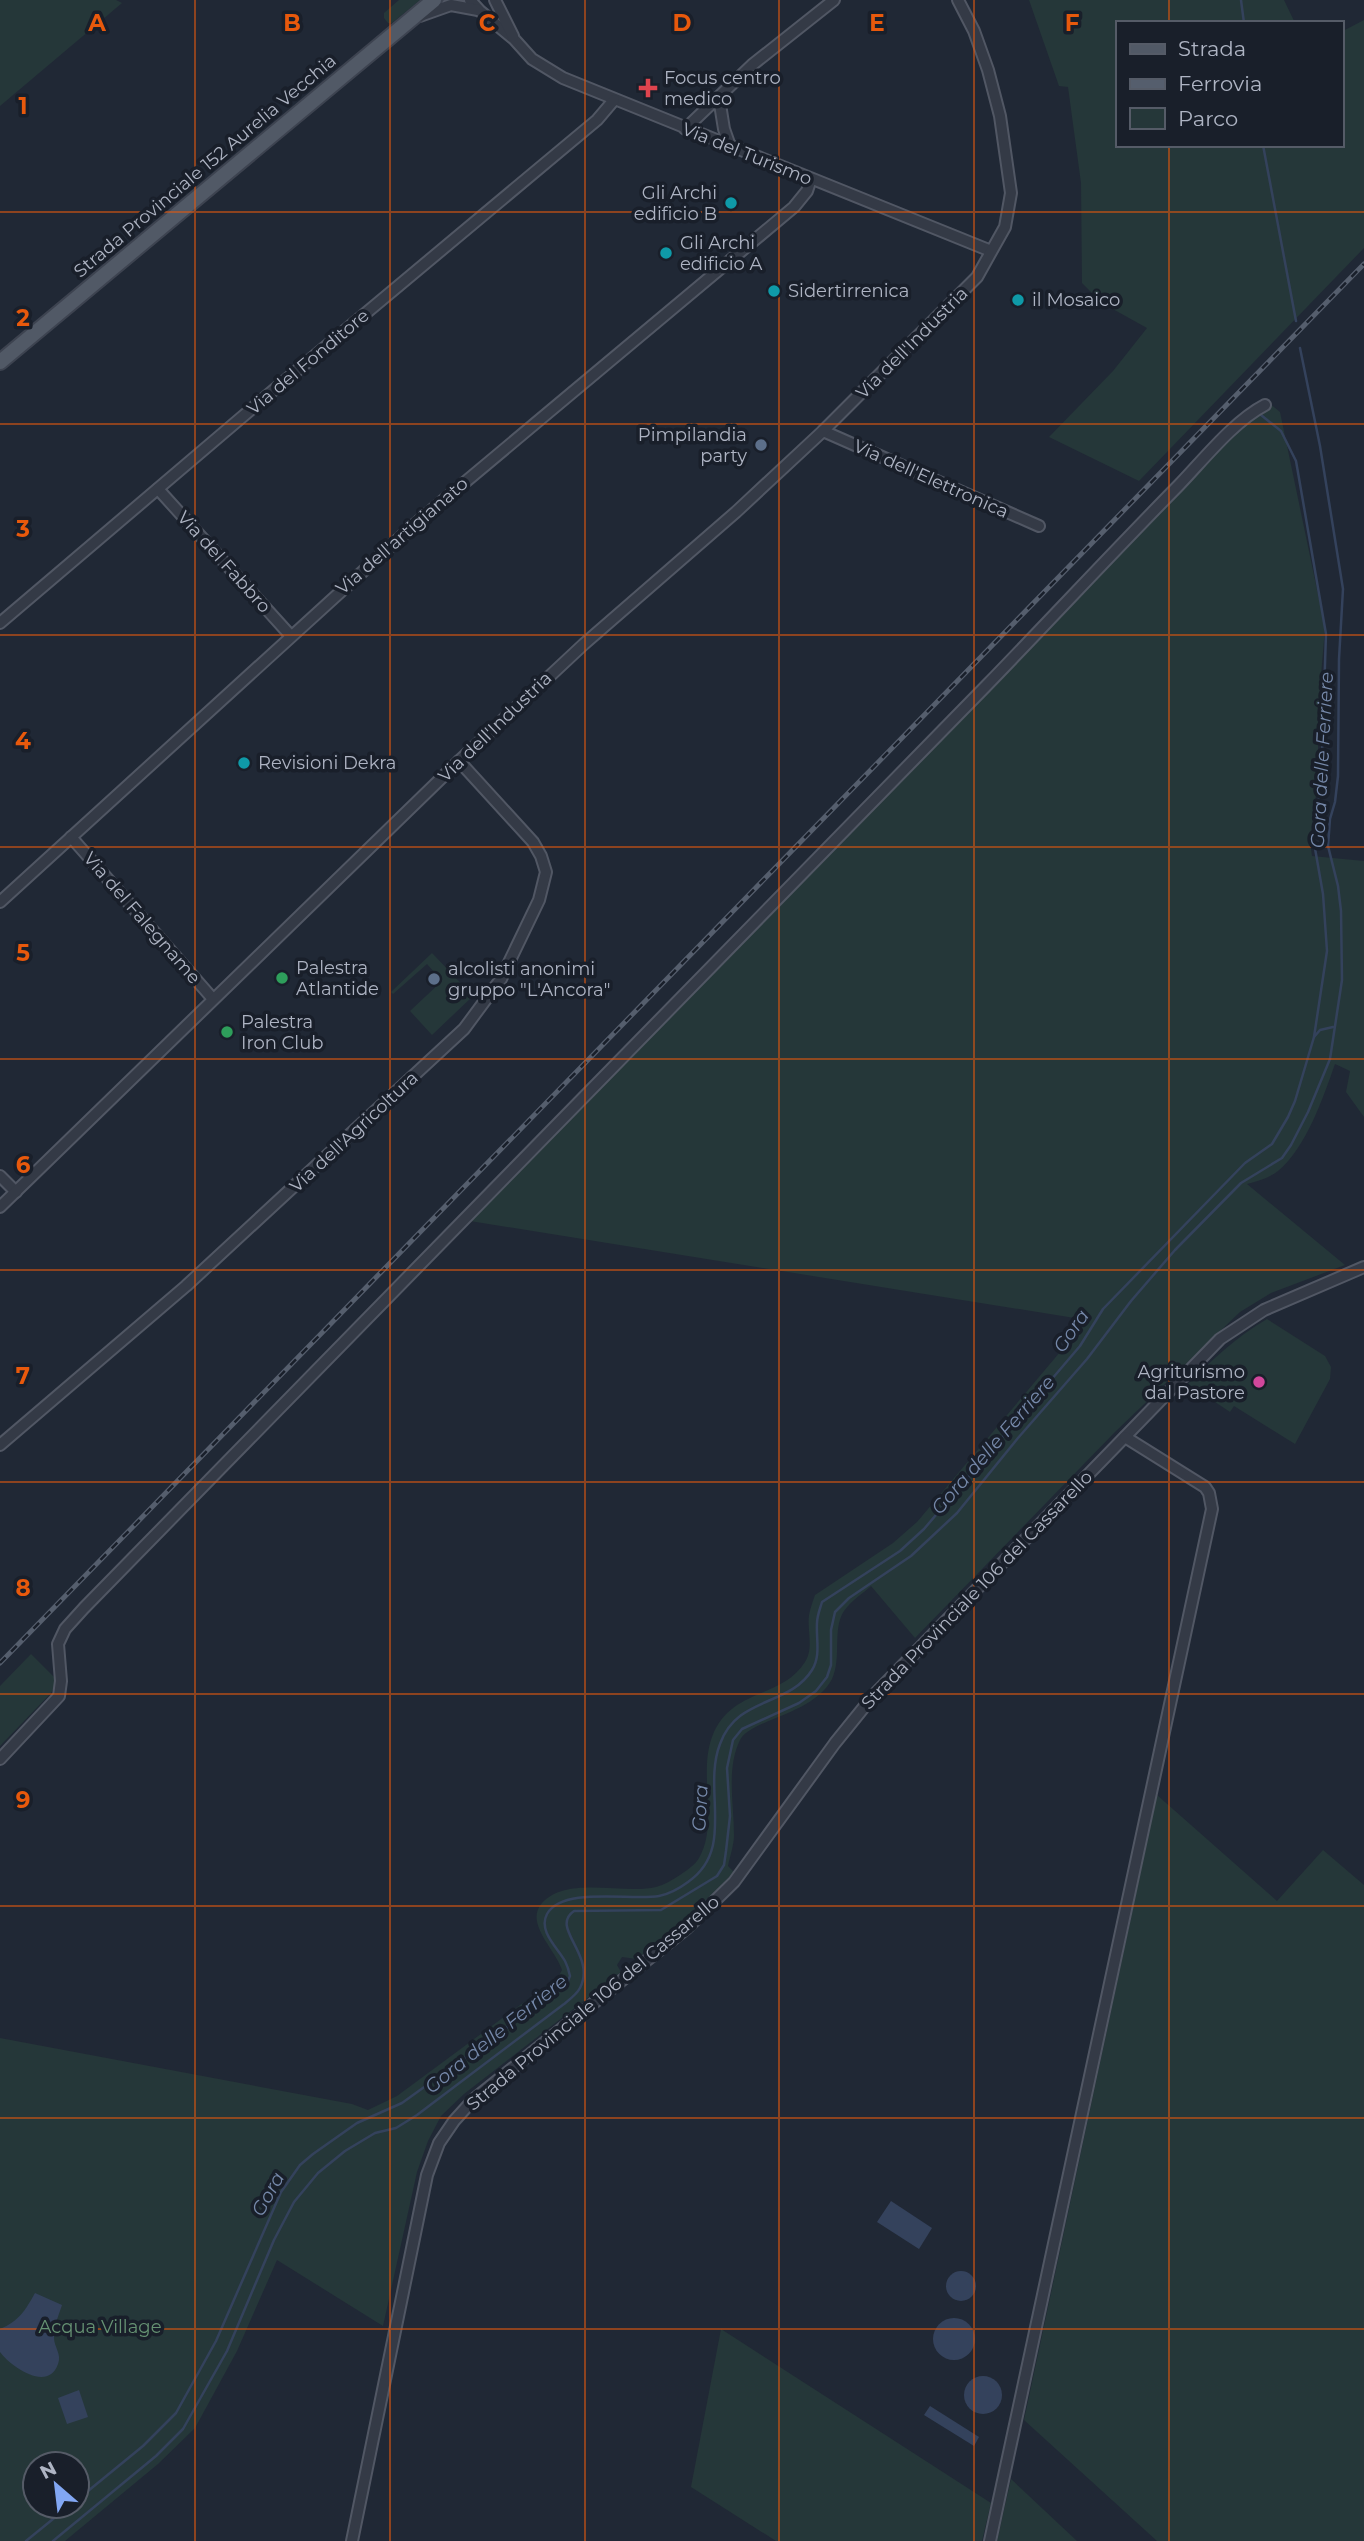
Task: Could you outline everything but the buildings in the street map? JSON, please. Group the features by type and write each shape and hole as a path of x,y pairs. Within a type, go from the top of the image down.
{"main road":[{"name":"Strada Provinciale 152 Aurelia Vecchia","path":"0,362 434,0"}],"street":[{"name":"Via del Turismo","path":"470,0 547,70 614,100 991,251"},
{"name":"Via del Turismo","path":"495,0 514,39"},
{"path":"685,128 752,65 834,0"},
{"name":"Via dell'Industria","path":"0,1207 565,660 736,512 969,287 1000,237 1008,217 1011,193 1000,116 988,70 974,31 958,0"},
{"path":"411,19 451,5 480,11"},
{"path":"719,98 730,146"},
{"name":"Via del Fonditore","path":"0,623 597,120 614,100"},
{"name":"Via dell'artigianato","path":"0,902 290,635 451,492 794,207 807,191 811,179"},
{"path":"0,1759 59,1696 61,1681 58,1644 65,1629 84,1608 986,686 1133,531 1255,410 1265,405"},
{"name":"Via dell'Elettronica","path":"822,431 1039,526"},
{"name":"Via del Fabbro","path":"158,489 290,635"},
{"name":"Via dell'Agricoltura","path":"0,1445 186,1286 314,1169 464,1029 489,998 532,919 545,883 546,872 533,842 459,761"},
{"name":"Via del Falegname","path":"71,837 213,999"},
{"path":"0,1176 16,1192"},
{"name":"Strada Provinciale 106 del Cassarello","path":"352,2541 427,2175 439,2143 454,2121 493,2083 715,1903 740,1875 835,1743 873,1696 1214,1345 1233,1328 1264,1310 1364,1267"},
{"path":"990,2541 1212,1509 1205,1487 1125,1437"}],"green space":[{"path":"0,0 116,0 122,3 0,106"},
{"path":"399,0 420,0 392,23 388,23 384,13"},
{"path":"1029,0 1284,0 1294,21 1116,21 1116,147 1343,147 1343,31 1364,20 1364,248 1139,481 1049,437 1113,371 1147,328 1102,303 1082,283 1081,183 1068,87 1059,86"},
{"name":"Acqua Village","path":"1263,398 1280,412 1325,628 1318,711 1318,780 1310,841 1312,856 1364,861 1364,1117 1346,1092 1350,1071 1335,1064 1313,1122 1297,1149 1275,1173 1247,1184 1345,1265 1271,1293 1240,1312 1115,1432 915,1638 871,1586 847,1607 838,1626 835,1671 823,1691 797,1709 756,1727 740,1740 732,1775 734,1835 728,1866 734,1872 691,1916 637,1959 622,1957 617,1965 621,1972 464,2094 441,2116 428,2141 417,2172 383,2326 277,2260 237,2351 195,2428 158,2464 91,2519 91,2450 21,2450 21,2520 90,2520 65,2541 0,2541 0,2038 352,2104 368,2110 397,2096 558,1977 562,1970 539,1928 537,1919 537,1911 542,1903 566,1890 656,1887 677,1877 696,1863 708,1830 708,1752 720,1721 743,1701 795,1674 808,1657 809,1615 815,1595 893,1543 917,1522 1087,1320 470,1221 1026,648"},
{"path":"432,953 473,996 432,1035 410,1011 442,981 427,964 393,994 391,992"},
{"name":"Agriturismo dal Pastore","path":"1267,1319 1325,1356 1331,1367 1330,1379 1295,1444 1234,1406 1230,1412 1188,1384 1225,1349"},
{"path":"31,1654 58,1681 51,1693 0,1746 0,1686"},
{"path":"1157,1795 1277,1901 1323,1850 1364,1885 1364,2541 1157,2541 1024,2420"},
{"path":"721,2329 991,2503 982,2541 776,2541 691,2487"},
{"path":"1011,2479 1077,2541 997,2541"}],"water":[{"path":"891,2201 932,2228 919,2249 877,2222"},
{"path":"961,2271 971,2276 976,2286 971,2296 961,2301 951,2296 946,2286 951,2276"},
{"path":"35,2293 62,2305 54,2334 58,2364 53,2372 38,2377 20,2370 0,2352 0,2329 21,2315"},
{"path":"954,2318 969,2324 975,2339 969,2354 954,2360 939,2354 933,2339 939,2324"},
{"path":"983,2376 997,2381 1002,2395 997,2409 983,2414 969,2409 964,2395 969,2381"},
{"path":"79,2390 88,2417 67,2424 58,2398"},
{"path":"930,2406 979,2437 974,2446 924,2415"}],"waterway":[{"name":"Gora delle Ferriere","path":"1241,0 1244,21"},
{"name":"Gora delle Ferriere","path":"1263,147 1296,321"},
{"name":"Gora delle Ferriere","path":"53,2541 156,2456 183,2429 227,2351 274,2240 294,2202 318,2173 345,2151 375,2133 396,2128 417,2115 577,1992 584,1976 583,1964 567,1926 568,1918 574,1911 661,1910 717,1876 724,1865 726,1851 730,1816 727,1768 733,1740 742,1729 799,1703 816,1691 827,1677 831,1665 831,1630 835,1612 849,1598 911,1556 957,1513 1175,1250 1241,1183 1282,1158 1291,1145 1330,1059 1342,980 1341,911 1328,846 1338,776 1339,659 1343,589 1320,446 1300,348"},
{"path":"1261,415 1281,431 1296,461 1326,634 1321,784 1313,837 1323,894 1327,951 1314,1037"},
{"name":"Gora","path":"91,2489 143,2446 176,2413 216,2341 281,2192 300,2165 357,2123 402,2103 566,1985 570,1976 567,1966 545,1927 547,1914 555,1905 582,1897 663,1895 685,1884 702,1868 711,1853 714,1836 715,1762 720,1744 738,1717 790,1690 802,1682 812,1670 818,1647 817,1620 822,1602 900,1551 924,1529 1080,1346 1103,1309 1245,1163 1272,1144 1295,1101 1314,1037 1320,1030 1333,1027"},
{"name":"Gora","path":"26,2541 52,2520"}],"railway":[{"path":"0,1663 1364,264"}],"place":[{"name":"Focus centro medico","path":"648,88"},
{"name":"Gli Archi edificio B","path":"731,203"},
{"name":"Gli Archi edificio A","path":"666,253"},
{"name":"Sidertirrenica","path":"774,291"},
{"name":"il Mosaico","path":"1018,300"},
{"name":"Pimpilandia party","path":"761,445"},
{"name":"Revisioni Dekra","path":"244,763"},
{"name":"Palestra Atlantide","path":"282,978"},
{"name":"alcolisti anonimi gruppo \"L'Ancora\"","path":"434,979"},
{"name":"Palestra Iron Club","path":"227,1032"},
{"name":"Agriturismo dal Pastore","path":"1259,1382"}]}
